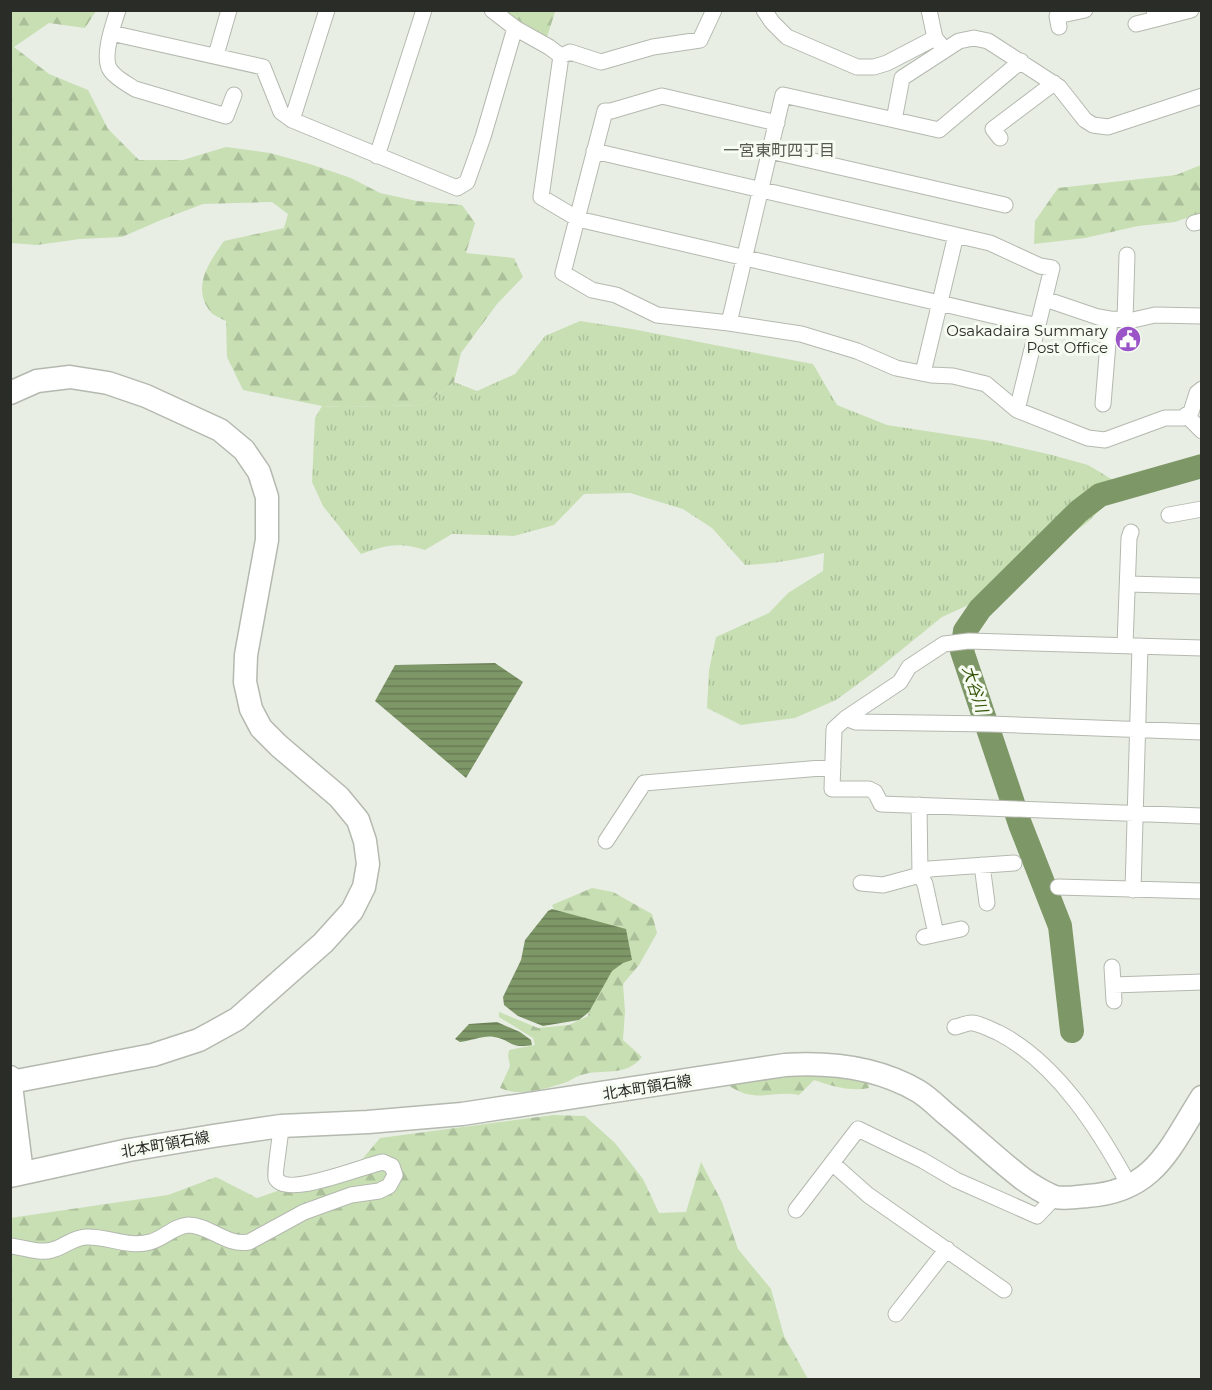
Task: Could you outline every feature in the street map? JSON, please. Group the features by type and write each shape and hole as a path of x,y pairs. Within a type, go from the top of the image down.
{"main road":[{"path":"10,393 37,381 70,376 108,383 146,396 220,430 244,450 259,472 267,497 267,540 246,655 246,682 251,709 261,728 279,747 339,797 358,820 365,841 368,864 364,887 352,911 322,943 237,1020 199,1040 153,1055 11,1079 16,1175"},
{"name":"北本町領石線","path":"16,1175 129,1150 280,1126 462,1114 785,1065 819,1063 851,1067 887,1077 919,1091 1025,1180 1055,1197"},
{"path":"1055,1197 1099,1196 1130,1187 1148,1174 1168,1152 1202,1097"}],"street":[{"path":"118,10 111,33 107,62 111,72 135,88 226,116 234,95"},
{"path":"216,56 229,10"},
{"path":"292,120 327,10"},
{"path":"377,156 424,10"},
{"path":"492,10 515,28 561,56"},
{"path":"561,56 570,52 601,62 653,47 700,40 714,10"},
{"path":"764,10 772,22 787,36 857,67 874,67 940,43 974,38 988,41 1054,83 1085,120 1093,125 1108,127 1202,96"},
{"path":"928,10 940,43"},
{"path":"1059,27 1057,16 1085,10"},
{"path":"1136,24 1155,15 1191,10"},
{"path":"111,33 263,68 281,112 292,120 457,188 467,182 483,137 515,28"},
{"path":"894,120 902,78 940,43"},
{"path":"561,56 541,197 578,219 1038,326"},
{"path":"729,323 783,95 939,130 1021,61"},
{"path":"1000,138 993,129 1054,83"},
{"path":"777,123 662,96 605,111 563,273 592,290 616,295 657,315 801,334 828,341 896,368 923,374 952,376 986,384 1017,410 1088,438 1106,440 1165,418 1183,418 1191,412 1197,393 1202,389"},
{"path":"594,151 990,243 1040,266 1052,268 1017,410"},
{"path":"770,152 1005,205"},
{"path":"923,374 956,235"},
{"path":"1103,404 1127,255"},
{"path":"1045,298 1098,317 1118,320 1155,315 1202,316"},
{"path":"1186,415 1202,431"},
{"path":"1168,515 1202,508"},
{"path":"1131,532 1128,584 1137,730 1133,890"},
{"path":"1128,584 1202,586"},
{"path":"1202,648 963,640 944,644 909,667 900,682 846,718 834,729 832,789 869,789 875,792 881,804 1202,816"},
{"path":"846,718 856,722 1202,732"},
{"path":"606,841 644,783 833,767"},
{"path":"919,805 920,875 925,884 930,935 961,929"},
{"path":"861,883 883,885 920,875 929,869 1014,863"},
{"path":"982,865 987,903"},
{"path":"1058,887 1202,891"},
{"path":"1112,967 1114,1001"},
{"path":"1113,985 1202,982"},
{"path":"956,1028 972,1022 1014,1041 1039,1061 1075,1100 1113,1154 1130,1187"},
{"path":"10,1246 50,1251 70,1240 88,1237 126,1243 149,1243 184,1225 195,1226 239,1244 249,1242 304,1212 351,1195 379,1191 389,1186 393,1180 395,1175 392,1166 383,1162 303,1185 285,1185 279,1181 276,1172 281,1140 280,1126"},
{"path":"796,1210 858,1130 922,1160 956,1180 1037,1216 1055,1197"},
{"path":"832,1163 868,1195 1004,1290"},
{"path":"896,1314 947,1249"}],"green space":[{"path":"10,11 96,11 85,28 49,23 14,47 49,74 88,90 108,129 139,160 183,160 226,147 270,153 351,178 380,193 417,201 462,205 475,223 466,253 514,258 523,277 497,304 461,353 454,382 424,405 322,406 243,390 227,357 226,321 210,311 202,293 202,284 208,266 224,241 284,228 288,214 272,202 203,204 122,237 80,239 37,245 11,243"},
{"path":"506,11 554,11 547,37"},
{"path":"1201,165 1201,213 1175,222 1138,226 1085,238 1034,244 1035,221 1058,188 1176,175"},
{"path":"580,321 813,364 837,405 887,425 991,441 1052,455 1088,465 1123,486 1088,522 986,597 942,617 836,700 795,718 741,725 707,708 709,670 716,637 769,613 788,593 823,571 824,553 765,564 745,565 712,528 683,509 630,493 584,494 554,525 514,536 452,534 425,550 393,546 361,554 323,506 312,482 315,418 322,406 424,405 454,382 477,391 515,374 545,336"},
{"path":"592,888 613,892 652,914 657,933 639,965 623,984 625,1011 623,1040 642,1057 628,1068 581,1075 540,1090 516,1092 500,1088 510,1066 509,1050 535,1045 533,1038 499,1017 499,1012 538,1028 569,1025 588,1016 593,995 552,905"},
{"path":"813,1073 867,1078 869,1088 848,1089 814,1080 799,1095 756,1095 729,1086 733,1082"},
{"path":"553,1115 585,1116 615,1143 643,1179 659,1213 686,1212 701,1162 722,1202 738,1249 771,1289 784,1336 808,1379 11,1379 10,1218 168,1195 216,1177 257,1198 359,1163 380,1138"}],"shaded area":[{"path":"495,663 523,682 466,778 375,701 395,665"},
{"path":"552,909 626,929 632,960 612,971 589,1012 579,1020 543,1026 518,1016 504,1005 503,997 521,960 525,940"},
{"path":"497,1022 520,1032 531,1040 532,1045 515,1045 500,1038 490,1037 460,1042 455,1039 469,1024"}],"waterway":[{"name":"大谷川","path":"1072,1031 1060,926 1020,824 962,651 965,631 980,609 1079,511 1100,495 1202,466"}],"place":[{"name":"Osakadaira Summary Post Office","path":"1128,339"}],"district":[{"name":"一宮東町四丁目","path":"779,150"}]}
